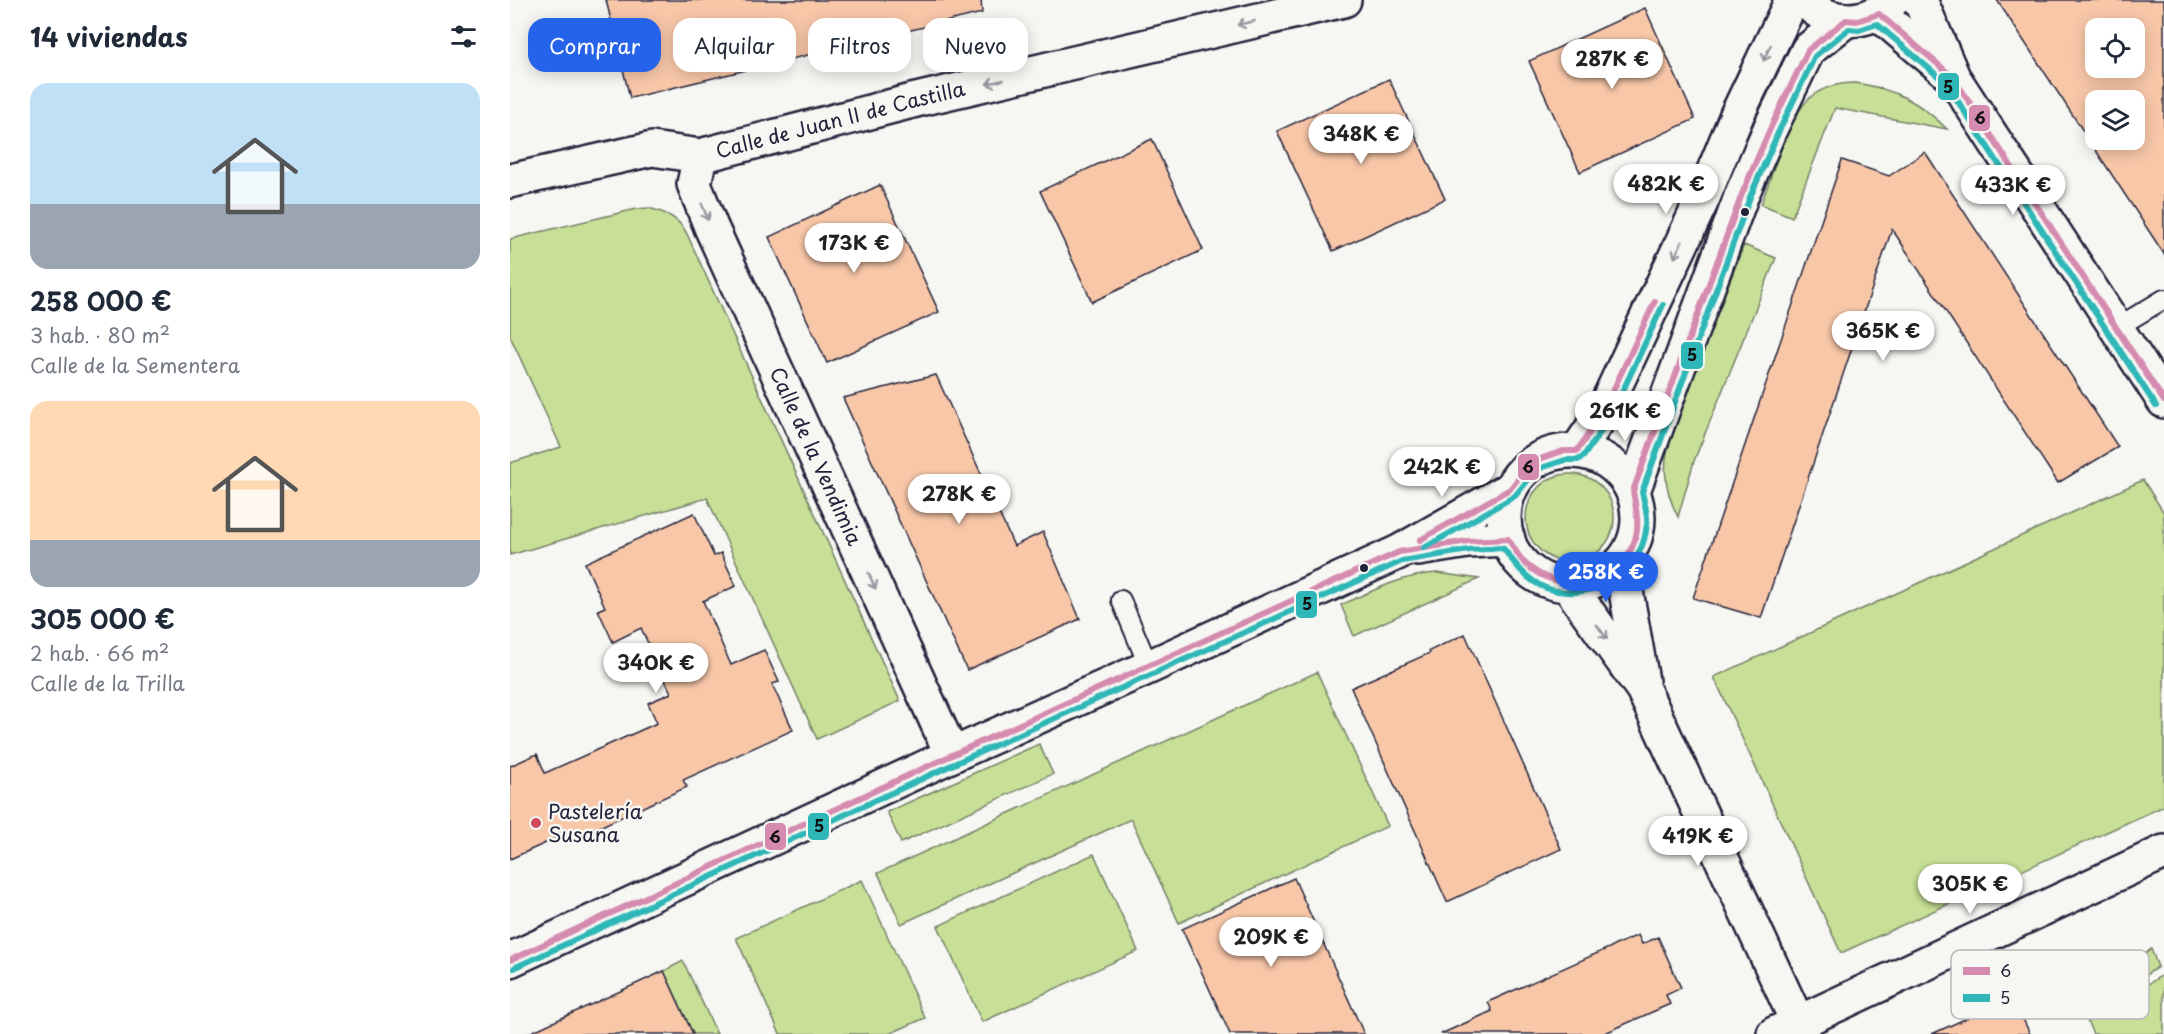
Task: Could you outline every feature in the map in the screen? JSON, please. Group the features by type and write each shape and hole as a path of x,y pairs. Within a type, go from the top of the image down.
{"street":[{"name":"Calle de Juan II de Castilla","path":"510,180 652,149 700,156 916,100 1344,0"},
{"path":"1576,451 1602,414 1702,200 1737,115 1792,0"},
{"path":"1806,0 1823,14 1857,21 1886,7 1953,77"},
{"path":"1920,0 1953,77 2164,401"},
{"path":"1633,490 1742,194 1770,129 1808,50 1846,20"},
{"name":"Calle de la Vendimia","path":"700,156 694,184 711,227 952,754"},
{"path":"510,960 952,754 1149,667 1399,552 1510,489 1526,469 1537,460 1557,452 1576,451 1594,454 1611,463 1624,475 1637,502 1639,525 1630,551 1621,564 1595,580 1568,585 1556,583 1533,573 1514,553 1508,539 1504,524 1510,489"},
{"path":"1399,552 1508,539"},
{"path":"1621,564 1643,689"},
{"path":"1568,585 1643,689 1792,1030 1951,954"},
{"path":"1959,950 2164,852"}],"lane":[{"path":"2116,328 2164,299"},
{"path":"1121,600 1149,667"}],"green space":[{"path":"1856,83 1882,89 1905,98 1937,119 1947,129 1835,108 1792,217 1761,204 1789,131 1804,105 1812,96 1827,88"},
{"path":"648,208 671,216 684,228 900,701 817,739 707,498 510,555 510,463 561,447 510,336 510,239"},
{"path":"1744,245 1776,258 1694,461 1678,517 1672,505 1665,471 1673,425"},
{"path":"1570,474 1587,478 1601,487 1610,501 1614,518 1610,535 1601,549 1587,558 1570,562 1553,558 1539,549 1530,535 1526,518 1530,501 1539,487 1553,478"},
{"path":"2143,480 2164,513 2164,806 1841,953 1714,677"},
{"path":"1437,573 1479,579 1354,636 1341,605 1399,580"},
{"path":"1317,672 1388,826 1179,923 1131,819 901,924 878,873"},
{"path":"1039,744 1053,774 901,843 887,812"},
{"path":"1094,854 1138,951 982,1022 938,926"},
{"path":"862,880 925,1018 889,1034 780,1034 736,938"},
{"path":"2151,949 2158,967 2149,973 2149,951"},
{"path":"683,961 717,1034 693,1034 664,971"},
{"path":"2164,974 2164,1034 2093,1034 2086,1019 2149,1019 2149,983"}],"building":[{"path":"606,0 981,0 982,13 961,18 923,18 923,27 911,30 911,18 808,18 808,55 796,58 796,18 673,18 673,72 738,72 630,98 624,72 661,72 661,18 610,18"},
{"path":"1997,0 2164,0 2164,254 2096,150 2145,150 2145,90 2085,90 2085,134"},
{"path":"1645,8 1695,119 1580,172 1529,61"},
{"path":"1389,79 1445,199 1333,251 1277,131"},
{"path":"1152,139 1203,250 1092,302 1040,191"},
{"path":"1925,152 2118,447 2058,483 1892,229 1761,618 1693,598 1842,160 1889,176"},
{"path":"880,185 939,312 827,363 769,237"},
{"path":"936,375 1014,546 1043,532 1080,619 967,670 843,398"},
{"path":"694,513 714,556 721,553 736,586 703,601 731,665 764,650 779,682 772,684 793,730 683,780 687,787 569,841 566,834 510,859 510,766 537,754 545,773 657,723 648,703 671,693 641,628 613,642 598,610 605,607 585,563"},
{"path":"1465,634 1561,849 1447,902 1351,688 1430,653 1429,651"},
{"path":"1294,878 1364,1034 1230,1034 1182,929"},
{"path":"1638,935 1642,944 1658,937 1681,988 1666,995 1670,1004 1603,1034 1441,1034 1492,1011 1488,1002"},
{"path":"664,971 693,1034 527,1034"},
{"path":"1965,1019 2023,1019 2030,1034 1932,1034"}],"transit line":[{"name":"6","path":"510,960 952,755 1399,552 1468,541 1508,539 1524,562 1540,574 1554,580 1585,581 1613,570 1625,559 1633,545 1637,532 1633,491 1742,194 1808,50 1846,20 1857,21 1879,14 1953,77 2164,401"},
{"name":"5","path":"514,968 956,763 1402,561 1469,550 1503,548 1527,576 1546,588 1573,592 1587,590 1612,580 1633,562 1643,544 1647,520 1642,492 1750,197 1815,56 1849,29 1859,30 1877,24 1946,83 2156,406"},
{"name":"6","path":"1420,540 1510,489 1526,469 1537,460 1563,451 1577,451 1602,414 1655,301"},
{"name":"5","path":"1424,548 1515,496 1532,475 1541,468 1583,457 1610,418 1663,305"}],"place":[{"name":"Pastelería Susana","path":"536,823"}]}
